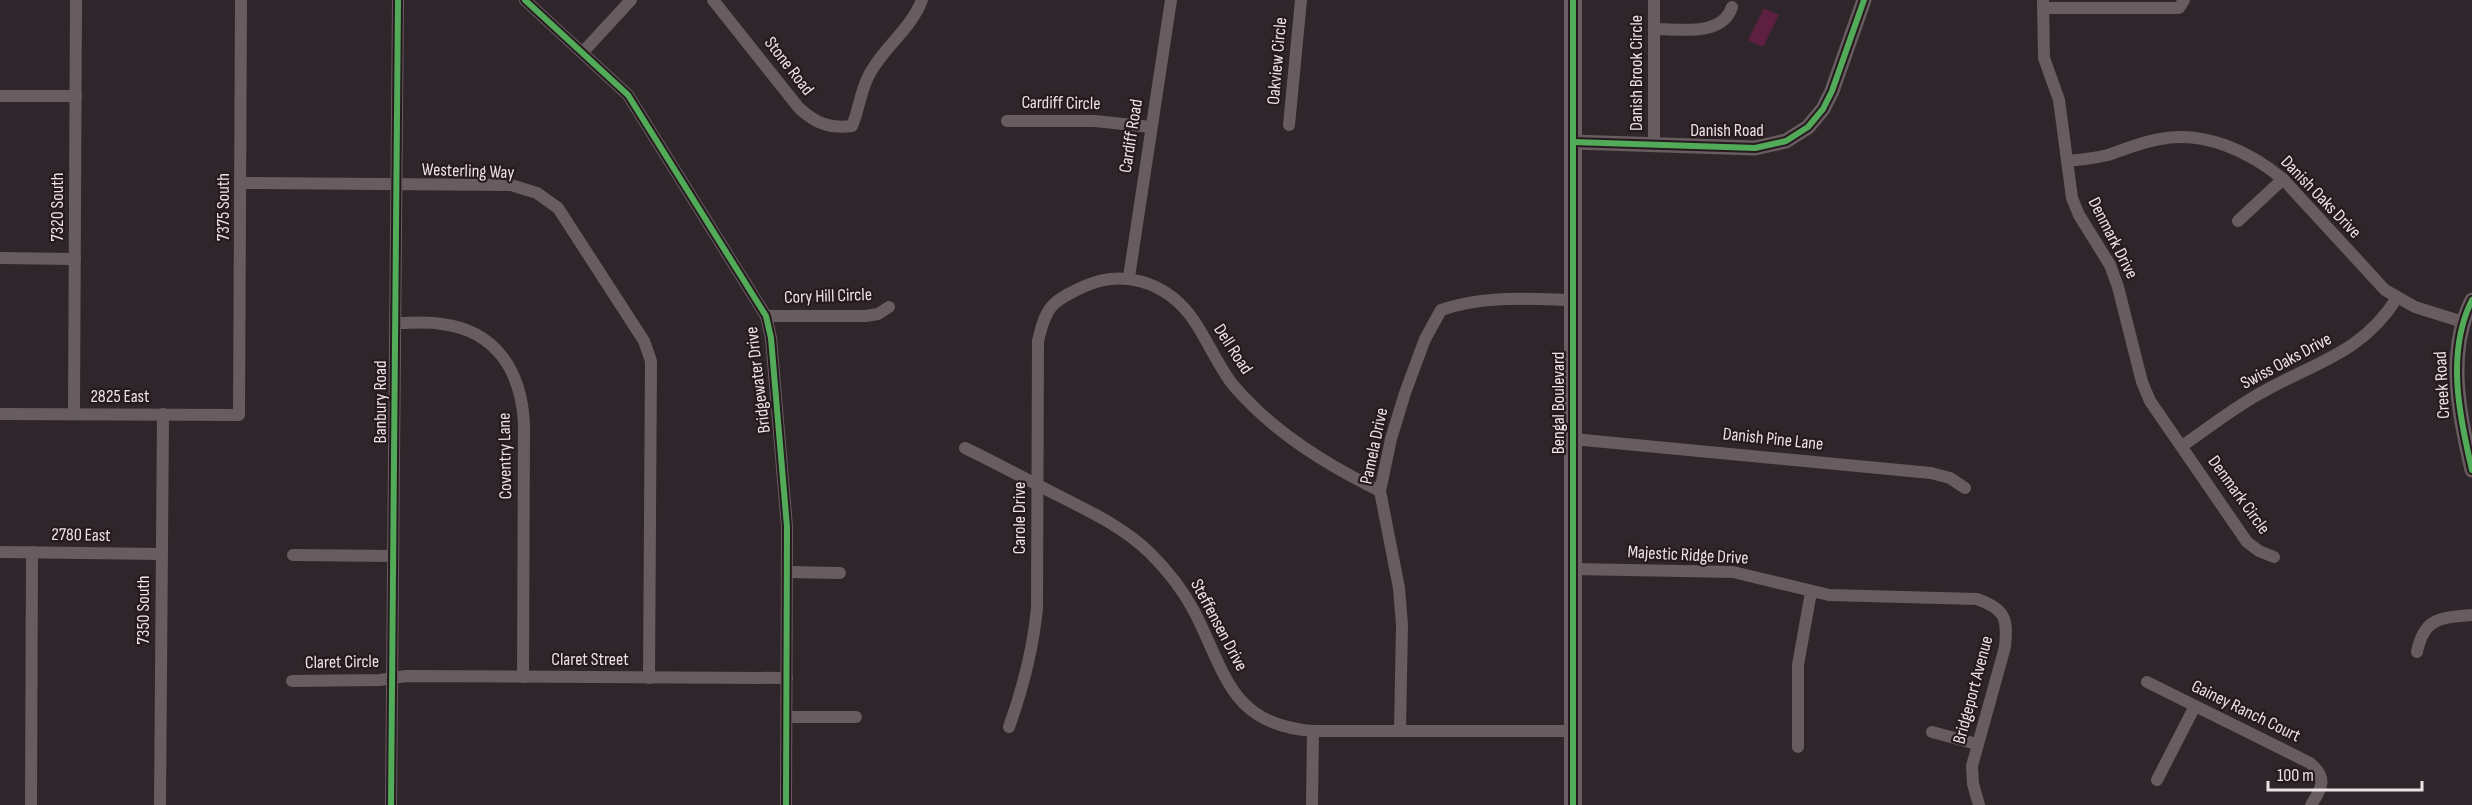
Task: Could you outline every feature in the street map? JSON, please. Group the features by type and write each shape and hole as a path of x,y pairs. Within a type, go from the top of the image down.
{"main road":[{"name":"Bengal Boulevard","path":"1573,0 1573,805"}],"street":[{"name":"7320 South","path":"74,414 76,0"},
{"name":"7375 South","path":"239,415 241,0"},
{"name":"Banbury Road","path":"392,805 398,0"},
{"name":"Bridgewater Drive","path":"525,0 620,86 635,104 766,316 786,493 788,572 786,805"},
{"path":"583,52 631,0"},
{"name":"Stone Road","path":"714,0 799,108 810,119 825,126 839,128 852,126 868,76 879,59 907,28 922,0"},
{"name":"Cardiff Road","path":"1129,277 1171,0"},
{"name":"Oakview Circle","path":"1289,125 1301,0"},
{"name":"Danish Brook Circle","path":"1654,0 1654,145"},
{"name":"Danish Road","path":"1573,142 1755,148 1771,146 1798,135 1823,110 1832,92 1864,0"},
{"path":"2043,4 2179,8 2184,0"},
{"name":"Denmark Drive","path":"2043,4 2044,58 2059,100 2073,198 2079,215 2102,251 2118,287 2142,382 2150,400 2182,446"},
{"path":"1654,29 1707,28 1719,25 1729,16 1732,7"},
{"path":"0,96 76,96"},
{"name":"Cardiff Circle","path":"1007,121 1095,121 1151,127"},
{"name":"Danish Oaks Drive","path":"2067,161 2107,155 2163,138 2192,138 2223,144 2247,154 2283,179 2373,279 2397,298 2415,307 2463,322"},
{"path":"2238,221 2283,179"},
{"name":"Westerling Way","path":"241,183 511,185 524,188 548,200 567,219 644,341 652,371 649,678"},
{"path":"0,258 75,259"},
{"name":"Dell Road","path":"1049,307 1062,297 1093,282 1110,278 1129,277 1144,281 1172,296 1190,315 1232,383 1258,411 1281,431 1352,478 1380,491"},
{"name":"Swiss Oaks Drive","path":"2182,446 2258,395 2328,361 2351,346 2375,326 2397,298"},
{"name":"Pamela Drive","path":"1400,730 1402,625 1399,588 1380,491 1402,401 1425,339 1441,310 1458,304 1483,300 1573,300"},
{"name":"Creek Road","path":"2472,300 2463,322 2458,347 2457,375 2472,470"},
{"name":"Cory Hill Circle","path":"766,316 866,316 878,314 889,307"},
{"name":"Carole Drive","path":"1009,727 1028,669 1034,639 1038,341 1049,307"},
{"name":"Coventry Lane","path":"395,323 441,323 469,331 493,346 504,359 520,389 524,423 523,677"},
{"name":"2825 East","path":"0,414 239,415"},
{"name":"7350 South","path":"160,805 163,414"},
{"name":"Danish Pine Lane","path":"1573,439 1931,473 1950,478 1965,488"},
{"name":"Denmark Circle","path":"2182,446 2247,542 2259,551 2274,557"},
{"name":"Steffensen Drive","path":"965,448 1094,512 1150,552 1174,580 1193,610 1220,670 1237,697 1256,715 1274,724 1312,730 1574,731"},
{"name":"2780 East","path":"0,552 162,554"},
{"path":"31,805 32,552"},
{"path":"293,555 393,556"},
{"name":"Majestic Ridge Drive","path":"1574,569 1739,572 1811,592 1848,596 1977,599"},
{"path":"788,572 840,573"},
{"path":"1798,747 1798,665 1811,592"},
{"name":"Bridgeport Avenue","path":"1977,599 2003,612 2007,630 2005,647 1972,766 1973,784 1979,805"},
{"path":"2417,652 2420,637 2427,626 2437,620 2472,615"},
{"name":"Claret Street","path":"392,678 406,676 787,678"},
{"name":"Claret Circle","path":"292,681 392,678"},
{"name":"Gainey Ranch Court","path":"2147,682 2310,763 2317,770 2321,780 2319,793 2311,805"},
{"path":"2157,780 2195,706"},
{"path":"787,717 856,717"},
{"path":"1312,730 1312,805"},
{"path":"1932,732 1977,744"}],"shaded area":[{"path":"1764,8 1779,15 1763,47 1748,40"}],"cycle path":[{"path":"391,805 398,0"},
{"path":"525,0 628,95 766,316 771,338 787,527 786,805"},
{"path":"1573,0 1573,805"},
{"path":"1573,142 1755,148 1786,141 1808,127 1823,109 1832,91 1864,0"},
{"path":"2472,300 2464,320 2457,362 2459,406 2472,470"}]}
